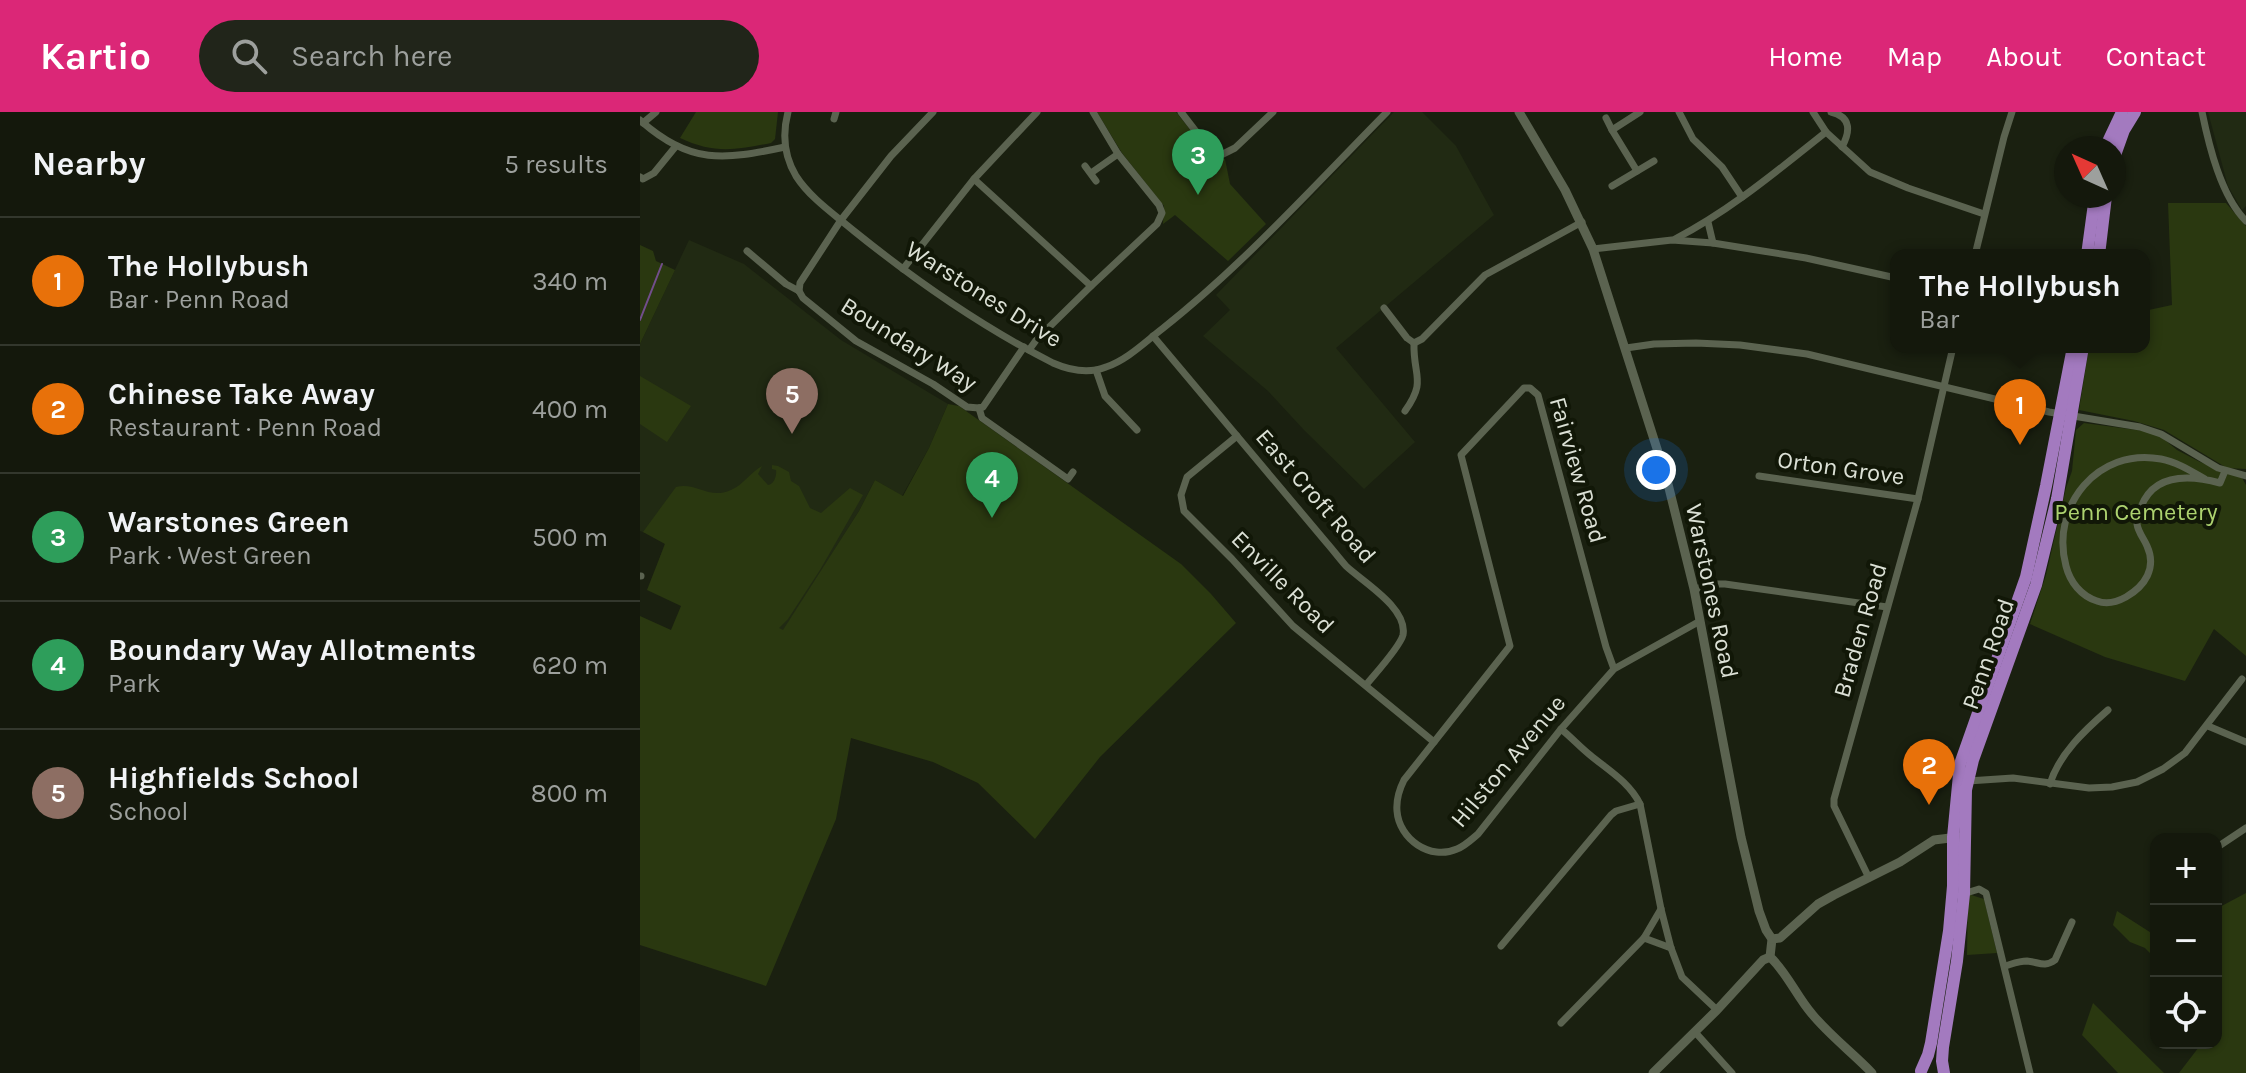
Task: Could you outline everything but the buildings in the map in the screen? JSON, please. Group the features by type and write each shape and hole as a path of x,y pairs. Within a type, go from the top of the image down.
{"highway":[{"path":"2111,136 2122,112"},
{"path":"2122,136 2135,112"},
{"path":"2088,249 2093,208"},
{"path":"2100,249 2105,208"},
{"name":"Penn Road","path":"1959,837 1973,760 2036,585 2057,499 2072,353"},
{"name":"Penn Road","path":"1941,1073 1957,961 1960,764 2026,577 2046,486 2081,353"},
{"name":"Penn Road","path":"1919,1072 1931,1043 1958,896"},
{"path":"1919,1072 1941,1073"}],"street":[{"path":"656,112 642,122 676,146 716,158 785,147 788,112"},
{"path":"799,291 800,283 841,220 891,156 933,112"},
{"path":"903,269 974,179 1037,112"},
{"path":"979,408 983,407 1026,349 1157,224 1162,213 1161,207 1118,154 1093,112"},
{"path":"1181,112 1211,151 1223,154 1235,148 1273,112"},
{"name":"Warstones Road","path":"1519,112 1582,222 1593,249 1667,480 1694,589 1741,837 1759,911 1772,939 1770,957"},
{"path":"1612,130 1640,112"},
{"path":"1679,112 1693,139 1722,167 1742,197"},
{"path":"1976,249 2012,112"},
{"path":"2202,112 2221,181 2233,205 2246,221"},
{"path":"1137,430 1105,396 1096,370 1121,360 1189,307 1236,264 1383,113"},
{"path":"1842,147 1849,130 1846,121 1839,114 1814,114 1826,132 1842,147 1870,172 1984,214"},
{"path":"1606,118 1637,171"},
{"path":"1672,240 1708,222 1826,132"},
{"path":"640,177 643,179 654,173 676,146"},
{"name":"Warstones Drive","path":"785,147 800,181 841,220 903,269 1026,349 1063,368 1096,370"},
{"path":"1096,181 1088,170 1118,154"},
{"path":"1612,186 1654,161"},
{"path":"974,179 1091,286"},
{"path":"1414,343 1422,339 1485,275 1582,222"},
{"path":"1708,222 1713,243"},
{"path":"1593,249 1672,240 1713,243 1806,258 1890,277"},
{"name":"Boundary Way","path":"747,251 856,341 967,407 979,408 982,418 1068,479 1073,472"},
{"path":"1384,308 1414,343"},
{"name":"East Croft Road","path":"1153,336 1346,565 1388,602 1399,616 1403,636 1366,685"},
{"path":"1405,411 1414,398 1419,382 1414,362 1414,343"},
{"path":"1626,348 1696,343 1784,350 1850,363 1943,388 2065,415 2140,427 2161,434 2205,462 2246,476"},
{"name":"Braden Road","path":"1869,878 1834,806 1834,799 1918,499 1952,353"},
{"name":"Fairview Road","path":"1508,650 1511,642 1461,455 1524,388 1530,388 1538,395 1614,669"},
{"path":"1406,393 1414,398"},
{"name":"Enville Road","path":"1237,436 1187,477 1181,495 1184,511 1293,626 1434,742"},
{"path":"2205,479 2175,462 2151,457 2124,459 2094,476 2072,502 2062,533 2067,569 2074,585 2087,596 2105,603 2123,599 2139,587 2150,572 2151,563 2150,552 2136,523 2147,495 2158,485 2182,477 2220,483 2225,471"},
{"name":"Orton Grove","path":"1759,476 1918,499"},
{"path":"1694,589 1725,584 1887,607"},
{"name":"Hilston Avenue","path":"1508,650 1399,790 1396,808 1401,824 1410,839 1426,849 1435,852 1457,850 1478,834 1561,729 1614,669 1700,621"},
{"path":"1968,781 2013,778 2077,788 2112,787 2137,782 2185,753 2242,679"},
{"path":"2050,784 2064,756 2108,710"},
{"path":"2208,726 2246,742"},
{"path":"1561,729 1627,785 1640,804 1671,948 1682,977 1717,1010"},
{"path":"1501,946 1611,815 1640,804"},
{"path":"2222,844 2246,828"},
{"path":"1772,939 1780,938 1818,904 1900,862 1934,840 1959,837"},
{"path":"1958,896 1979,889 1986,893 2030,1073"},
{"path":"1561,1023 1644,938 1661,909"},
{"path":"2005,966 2027,961 2050,964 2055,960 2072,922"},
{"path":"1644,938 1671,948"},
{"path":"1653,1073 1763,960 1770,957 1819,1023 1872,1070"},
{"path":"1695,1032 1732,1073"}],"shaded area":[{"path":"1394,112 1422,112 1456,146 1494,215 1336,348 1415,442 1364,489 1268,391 1203,336 1230,310 1216,295"},
{"path":"2208,112 2246,112 2246,206 2242,210 2228,186"},
{"path":"689,240 744,264 841,340 948,404 929,448 902,496 875,480 859,511 775,644 651,583 666,540 640,531 640,344"}],"green space":[{"path":"696,112 778,112 775,139 771,143 735,149 692,143 680,138"},
{"path":"1097,112 1176,112 1211,156 1225,159 1230,184 1266,224 1228,261 1175,215 1163,224 1164,206 1122,153"},
{"path":"2168,203 2226,203 2246,226 2246,469 2227,468 2164,430 2079,410 2088,353 2150,353 2150,310 2172,305"},
{"path":"640,245 653,251 656,261 675,270 640,344"},
{"path":"640,376 691,406 667,442 640,424"},
{"path":"948,404 959,406 1181,564 1236,623 1100,757 1035,839 978,783 933,762 851,738 836,819 766,986 640,945 640,616 671,630 681,606 647,590 665,544 643,532 676,487 723,493 735,488 762,466 758,474 768,485 776,474 772,465 789,472 791,481 799,486 810,508 821,513 850,488 863,495 820,570 779,628 783,630 859,511 875,480 903,496"},
{"name":"Penn Cemetery","path":"2084,423 2160,436 2177,450 2200,462 2242,478 2246,485 2246,656 2214,629 2185,681 2105,657 2030,624 2046,575 2072,471 2076,430"},
{"path":"2246,893 2246,1073 2179,1073 2197,1049 2222,1049 2222,906"},
{"path":"1968,894 1984,899 1997,953 1967,955"},
{"path":"2117,911 2150,932 2150,953 2130,942 2113,925"},
{"path":"2093,1003 2164,1073 2118,1073 2082,1035"}],"waterway":[{"path":"640,320 662,264"}],"place":[{"name":"Warstones Green","path":"1198,195"},
{"name":"Highfields School","path":"792,434"},
{"name":"The Hollybush","path":"2020,445"},
{"name":"Boundary Way Allotments","path":"992,518"},
{"name":"Chinese Take Away","path":"1929,805"}]}
